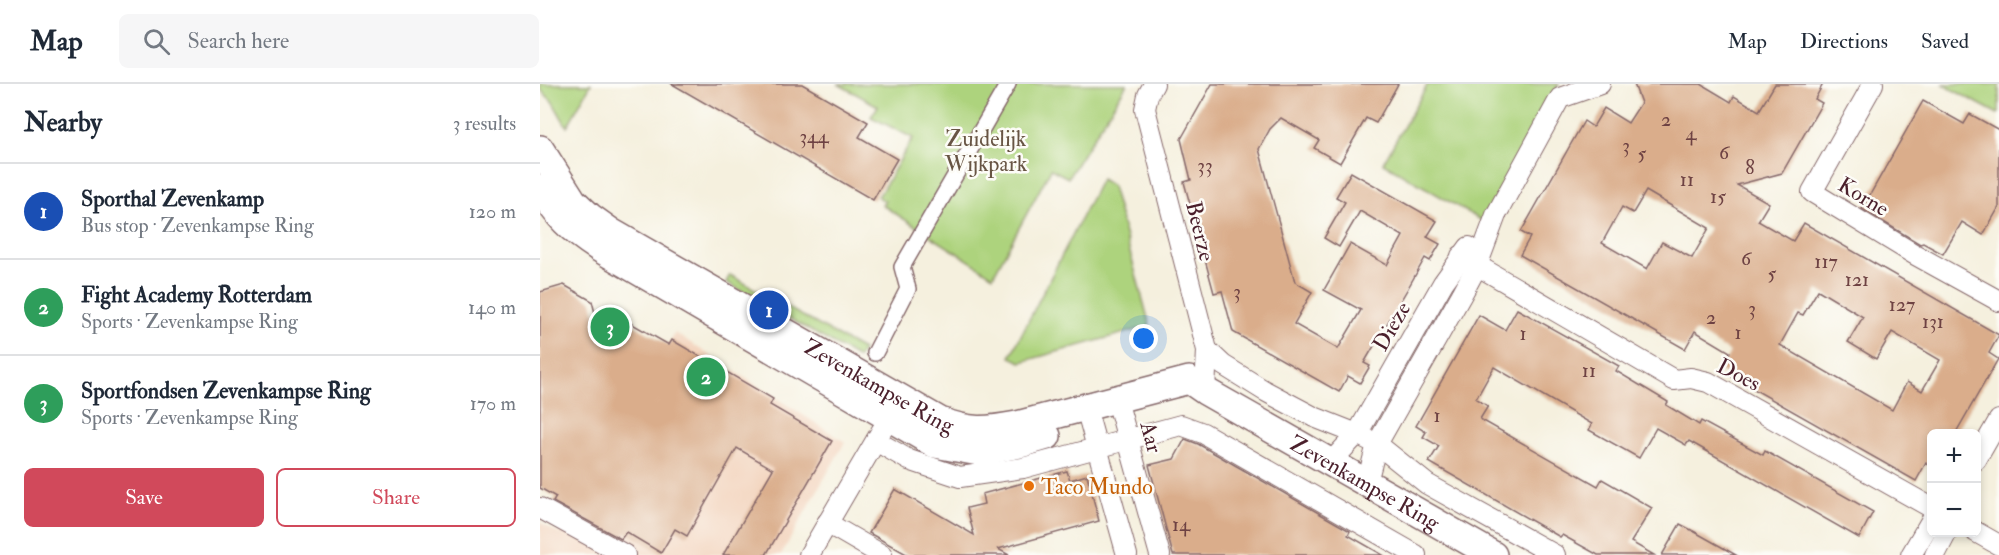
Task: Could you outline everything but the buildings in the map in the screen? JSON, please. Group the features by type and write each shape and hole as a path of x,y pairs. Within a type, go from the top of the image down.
{"main road":[{"name":"Zevenkampse Ring","path":"540,149 573,201 590,217 894,408 935,444 979,452 1020,444 1091,426 1205,391 1493,555"},
{"name":"Zevenkampse Ring","path":"540,188 554,210 582,237 894,408"}],"street":[{"path":"875,353 908,288 902,267 1008,84"},
{"name":"Beerze","path":"1154,84 1148,94 1145,109 1207,351 1205,391"},
{"name":"Korne","path":"1873,84 1812,192 1914,254 1999,301"},
{"name":"Dieze","path":"1367,482 1377,444 1435,345 1469,261 1560,98 1586,86"},
{"name":"Dieze","path":"1331,462 1357,434 1443,283 1469,261"},
{"name":"Does","path":"1469,261 1674,380 1691,378 1708,382 1927,505"},
{"name":"Zevenkampse Ring","path":"1207,351 1223,365 1266,391 1314,417 1377,444 1427,484 1555,555"},
{"path":"809,555 894,408"},
{"name":"Zevenkampse Ring","path":"1122,417 1181,425 1203,433 1416,555"},
{"name":"Aar","path":"1122,417 1160,555"},
{"path":"1981,453 1999,420"},
{"path":"1091,426 1128,555"},
{"name":"Zevenkampse Ring","path":"876,441 909,460 960,477 1023,468 1091,426"},
{"path":"540,508 625,555"},
{"path":"827,523 882,555"},
{"path":"1911,555 1927,528"},
{"path":"1981,534 1999,545"},
{"path":"1935,555 1944,537"}],"shaded area":[{"path":"675,333 845,442 781,555 540,555 540,522 560,534"}],"green space":[{"path":"540,84 591,84 567,127 552,101 540,89"},
{"name":"Zuidelijk Wijkpark","path":"838,84 1127,84 1068,178 1051,169 993,276 882,205 885,201 878,197 913,138 871,117 878,106"},
{"path":"1428,84 1559,84 1484,222 1383,163"},
{"path":"1942,84 1999,84 1999,113 1998,114"},
{"path":"1101,179 1112,186 1150,326 1021,362 1010,357"},
{"path":"730,275 863,350 858,358 726,282"}],"place":[{"name":"Sporthal Zevenkamp","path":"769,310"},
{"name":"Sportfondsen Zevenkampse Ring","path":"610,327"},
{"name":"Fight Academy Rotterdam","path":"706,377"},
{"name":"Taco Mundo","path":"1029,486"}]}
